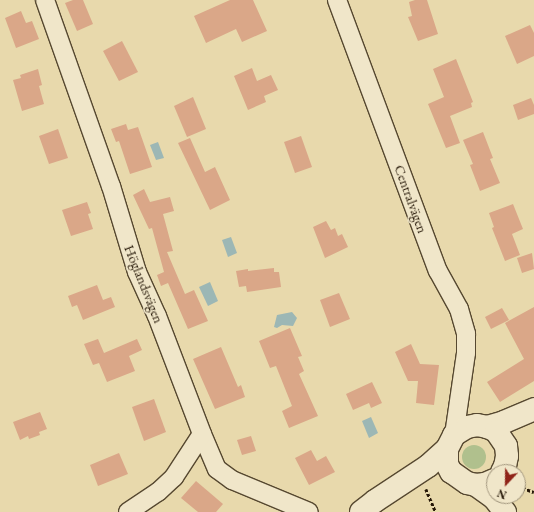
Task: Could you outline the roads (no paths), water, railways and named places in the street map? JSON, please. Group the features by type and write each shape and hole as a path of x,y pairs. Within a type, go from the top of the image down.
{"street":[{"name":"Höglandsvägen","path":"45,0 111,186 137,272 157,316 202,434 217,468 232,480 309,512"},
{"name":"Centralvägen","path":"337,0 438,271 459,309 466,334 466,353 451,442"},
{"path":"459,399 468,416 482,426 496,431 506,446 507,456 505,464"},
{"path":"417,487 451,442 467,427 504,422 534,409"},
{"path":"506,446 534,418"},
{"path":"128,512 158,492 174,477 202,434"},
{"path":"451,442 447,464 451,472 476,481 494,498 505,512"},
{"path":"361,512 375,500 417,487 476,481"}],"water":[{"path":"158,142 164,158 156,160 150,145"},
{"path":"231,237 237,253 228,257 222,240"},
{"path":"210,282 218,301 208,306 199,287"},
{"path":"292,312 297,318 293,326 282,325 277,328 274,327 277,315"},
{"path":"371,417 378,433 369,438 362,421"}]}
